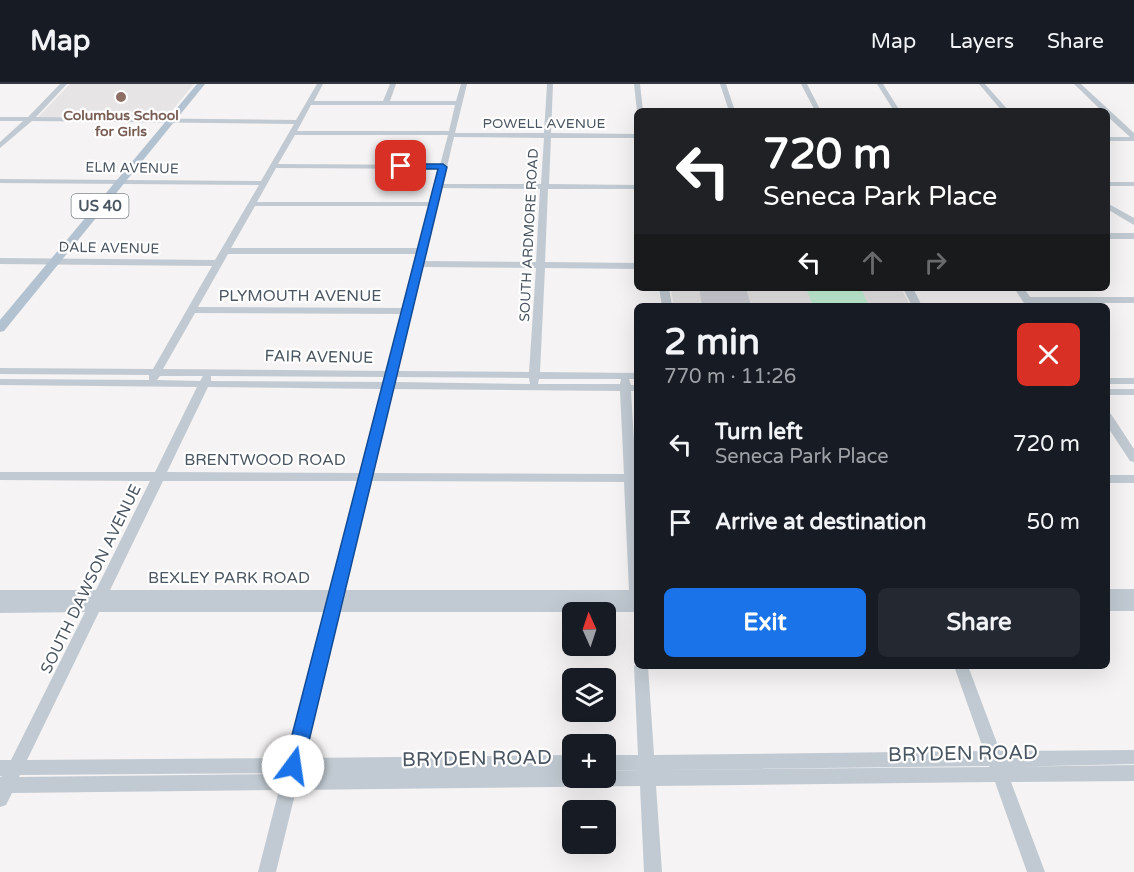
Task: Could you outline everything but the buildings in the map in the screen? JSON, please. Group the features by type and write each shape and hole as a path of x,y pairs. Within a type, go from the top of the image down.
{"main road":[{"name":"US 40","path":"0,328 201,84"}],"street":[{"path":"0,146 30,120 64,84"},
{"path":"150,384 320,84"},
{"path":"386,103 393,84"},
{"path":"267,872 464,84"},
{"name":"SOUTH ARDMORE ROAD","path":"534,381 550,84"},
{"path":"637,84 640,108"},
{"path":"723,84 731,108"},
{"path":"804,84 816,108"},
{"path":"880,84 895,108"},
{"path":"982,84 1003,108"},
{"path":"1077,84 1102,108"},
{"path":"310,103 459,103"},
{"path":"1110,116 1133,138"},
{"path":"0,119 299,122"},
{"name":"POWELL AVENUE","path":"293,133 634,136"},
{"path":"1110,138 1133,138"},
{"path":"274,166 443,167"},
{"name":"ELM AVENUE","path":"0,181 264,183"},
{"path":"1110,184 1134,184"},
{"path":"438,186 634,187"},
{"path":"252,204 434,204"},
{"path":"1110,207 1134,222"},
{"path":"1110,236 1134,236"},
{"path":"225,251 540,265 634,266"},
{"name":"DALE AVENUE","path":"0,261 218,263"},
{"path":"1029,303 1134,300"},
{"name":"PLYMOUTH AVENUE","path":"191,310 408,311"},
{"name":"FAIR AVENUE","path":"0,371 157,372 207,378 631,382"},
{"name":"FAIR AVENUE","path":"0,382 150,384 207,378"},
{"name":"SOUTH DAWSON AVENUE","path":"2,790 8,768 97,602 207,378"},
{"path":"1110,381 1134,381"},
{"path":"631,382 634,478"},
{"path":"1110,392 1134,392"},
{"path":"1110,422 1134,458"},
{"name":"BRENTWOOD ROAD","path":"0,476 634,478"},
{"path":"1110,479 1134,479"},
{"path":"1110,594 1134,594"},
{"name":"BEXLEY PARK ROAD","path":"0,607 97,602 334,601 634,595"},
{"name":"BEXLEY PARK ROAD","path":"0,596 97,602"},
{"name":"BEXLEY PARK ROAD","path":"334,601 634,605"},
{"path":"1110,605 1134,605"},
{"path":"641,669 653,872"},
{"path":"962,669 1035,872"},
{"name":"BRYDEN ROAD","path":"8,768 291,774 647,770 1134,757"},
{"name":"BRYDEN ROAD","path":"2,790 291,774 562,763"},
{"name":"BRYDEN ROAD","path":"616,765 647,770 1000,775 1134,773"}],"shaded area":[{"name":"Columbus School for Girls","path":"70,84 194,84 166,118 38,117"},
{"path":"672,291 902,291 908,303 674,303"}],"green space":[{"path":"807,291 862,291 868,303 812,303"}],"place":[{"name":"Columbus School for Girls","path":"121,97"}],"route":[{"path":"293,766 443,167 401,166"}]}
